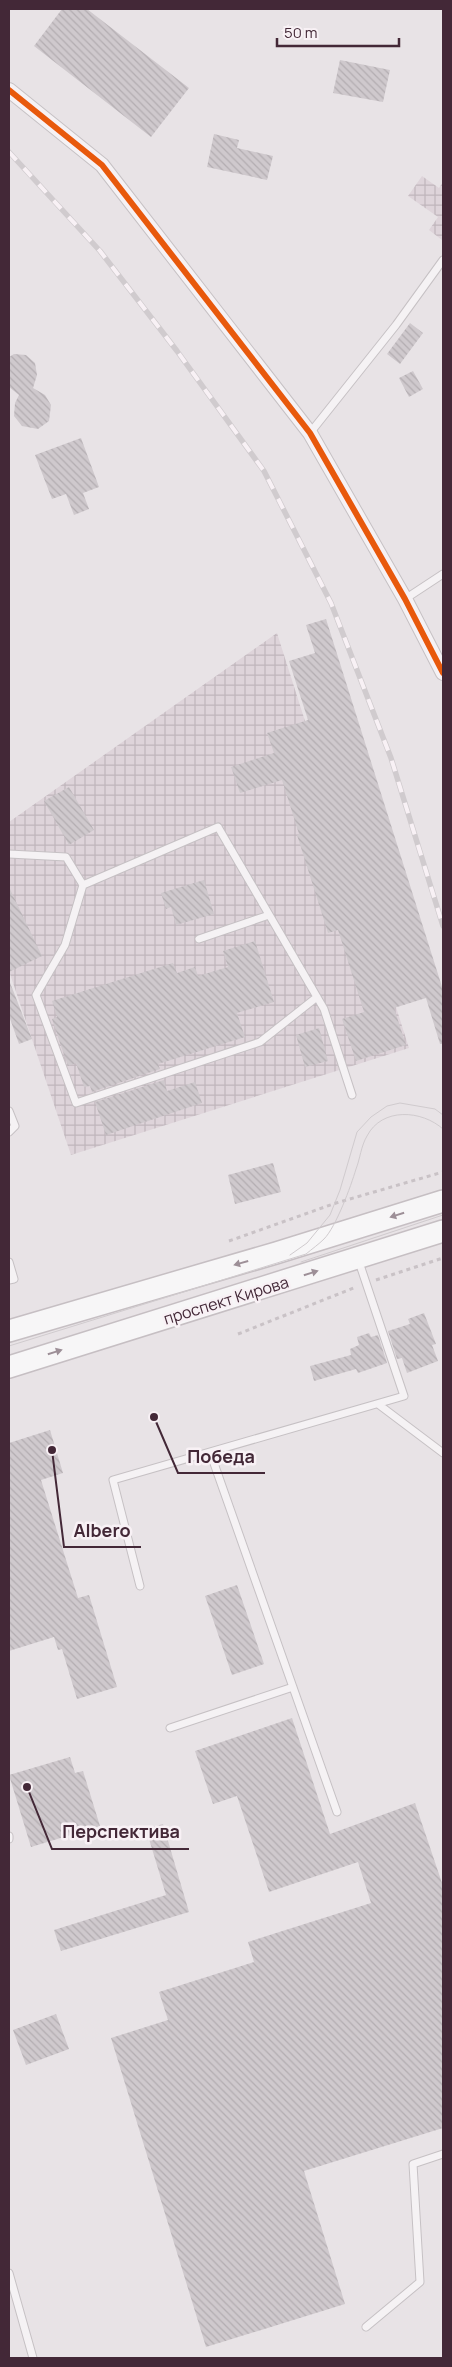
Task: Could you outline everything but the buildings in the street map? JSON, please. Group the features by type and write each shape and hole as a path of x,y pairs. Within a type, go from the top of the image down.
{"main road":[{"name":"проспект Кирова","path":"12,1328 276,1253 443,1201"},
{"name":"проспект Кирова","path":"9,1366 443,1231"}],"street":[{"path":"9,90 102,165 310,433 405,599 443,673"}],"lane":[{"path":"310,433 396,325 443,260"},
{"path":"405,599 443,574"},
{"path":"83,885 218,827 324,1009 352,1095"},
{"path":"9,854 66,857 83,885 64,945 36,996 76,1103 260,1042 317,997"},
{"path":"199,939 270,915"},
{"path":"9,1111 15,1126 9,1132"},
{"path":"140,1586 113,1480 404,1396 358,1259"},
{"path":"9,1262 14,1279 9,1280"},
{"path":"378,1404 443,1453"},
{"path":"210,1452 337,1812"},
{"path":"170,1728 293,1687"},
{"path":"366,2328 420,2282 413,2164 443,2154"},
{"path":"9,2273 33,2358"}],"path":[{"path":"229,1241 336,1203 443,1172"},
{"path":"238,1334 366,1283 443,1258"}],"shaded area":[{"path":"422,176 439,188 443,182 442,240 429,230 438,217 408,196"},
{"path":"277,633 409,1048 71,1155 9,971 9,822"}],"tram line":[{"path":"290,1255 307,1243 330,1215 340,1190 357,1132 371,1117 387,1106 400,1103 435,1109 443,1115"},
{"path":"9,1346 306,1254 329,1233 343,1206 365,1140 374,1127 382,1120 403,1114 424,1118 443,1129"},
{"path":"301,1262 443,1215"}],"railway":[{"path":"9,152 100,251 177,351 264,471 331,603 391,758 443,926"}],"cycle path":[{"path":"9,90 102,165 310,433 405,599 443,673"}],"place":[{"name":"Победа","path":"154,1417"},
{"name":"Albero","path":"52,1450"},
{"name":"Перспектива","path":"27,1787"}]}
